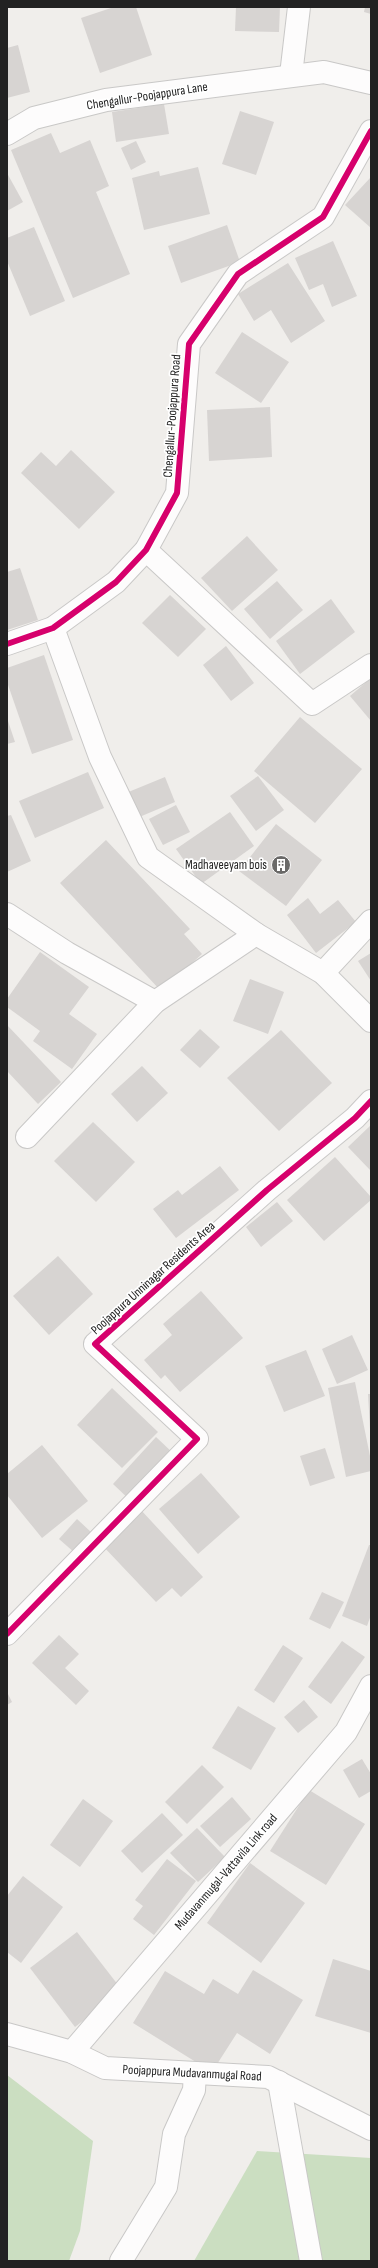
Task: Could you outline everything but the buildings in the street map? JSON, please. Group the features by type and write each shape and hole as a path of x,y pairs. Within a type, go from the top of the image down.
{"street":[{"path":"291,75 299,7"},
{"name":"Chengallur-Poojappura Lane","path":"7,134 34,118 106,100 291,75 324,72 371,83"},
{"name":"Chengallur-Poojappura Road","path":"7,644 53,628 116,582 146,550 177,493 189,344 238,274 323,217 371,131"},
{"path":"146,550 312,704 371,665"},
{"path":"53,628 100,757 148,857 256,934 323,973 371,1021"},
{"path":"7,914 67,952 155,1002"},
{"path":"323,973 371,921"},
{"path":"27,1137 155,1002 256,934"},
{"name":"Poojappura Unninagar Residents Area","path":"7,1634 197,1439 96,1344 267,1190 355,1118 371,1101"},
{"name":"Mudavanmugal-Vattavila Link road","path":"72,2052 346,1732 371,1686"},
{"name":"Poojappura Mudavanmugal Road","path":"7,2034 72,2052 105,2068 268,2077 371,2129"},
{"path":"121,2261 166,2187 174,2134 194,2090 195,2073"},
{"path":"280,2082 311,2261"}],"green space":[{"path":"7,2075 93,2141 80,2231 69,2261 7,2261"},
{"path":"257,2151 371,2158 371,2261 194,2261"}],"cycle path":[{"path":"7,644 53,628 116,582 146,550 177,493 189,344 238,274 323,217 371,131"},
{"path":"7,1634 197,1439 95,1344 267,1190 355,1118 371,1101"}],"place":[{"name":"Madhaveeyam bois","path":"281,865"}]}
